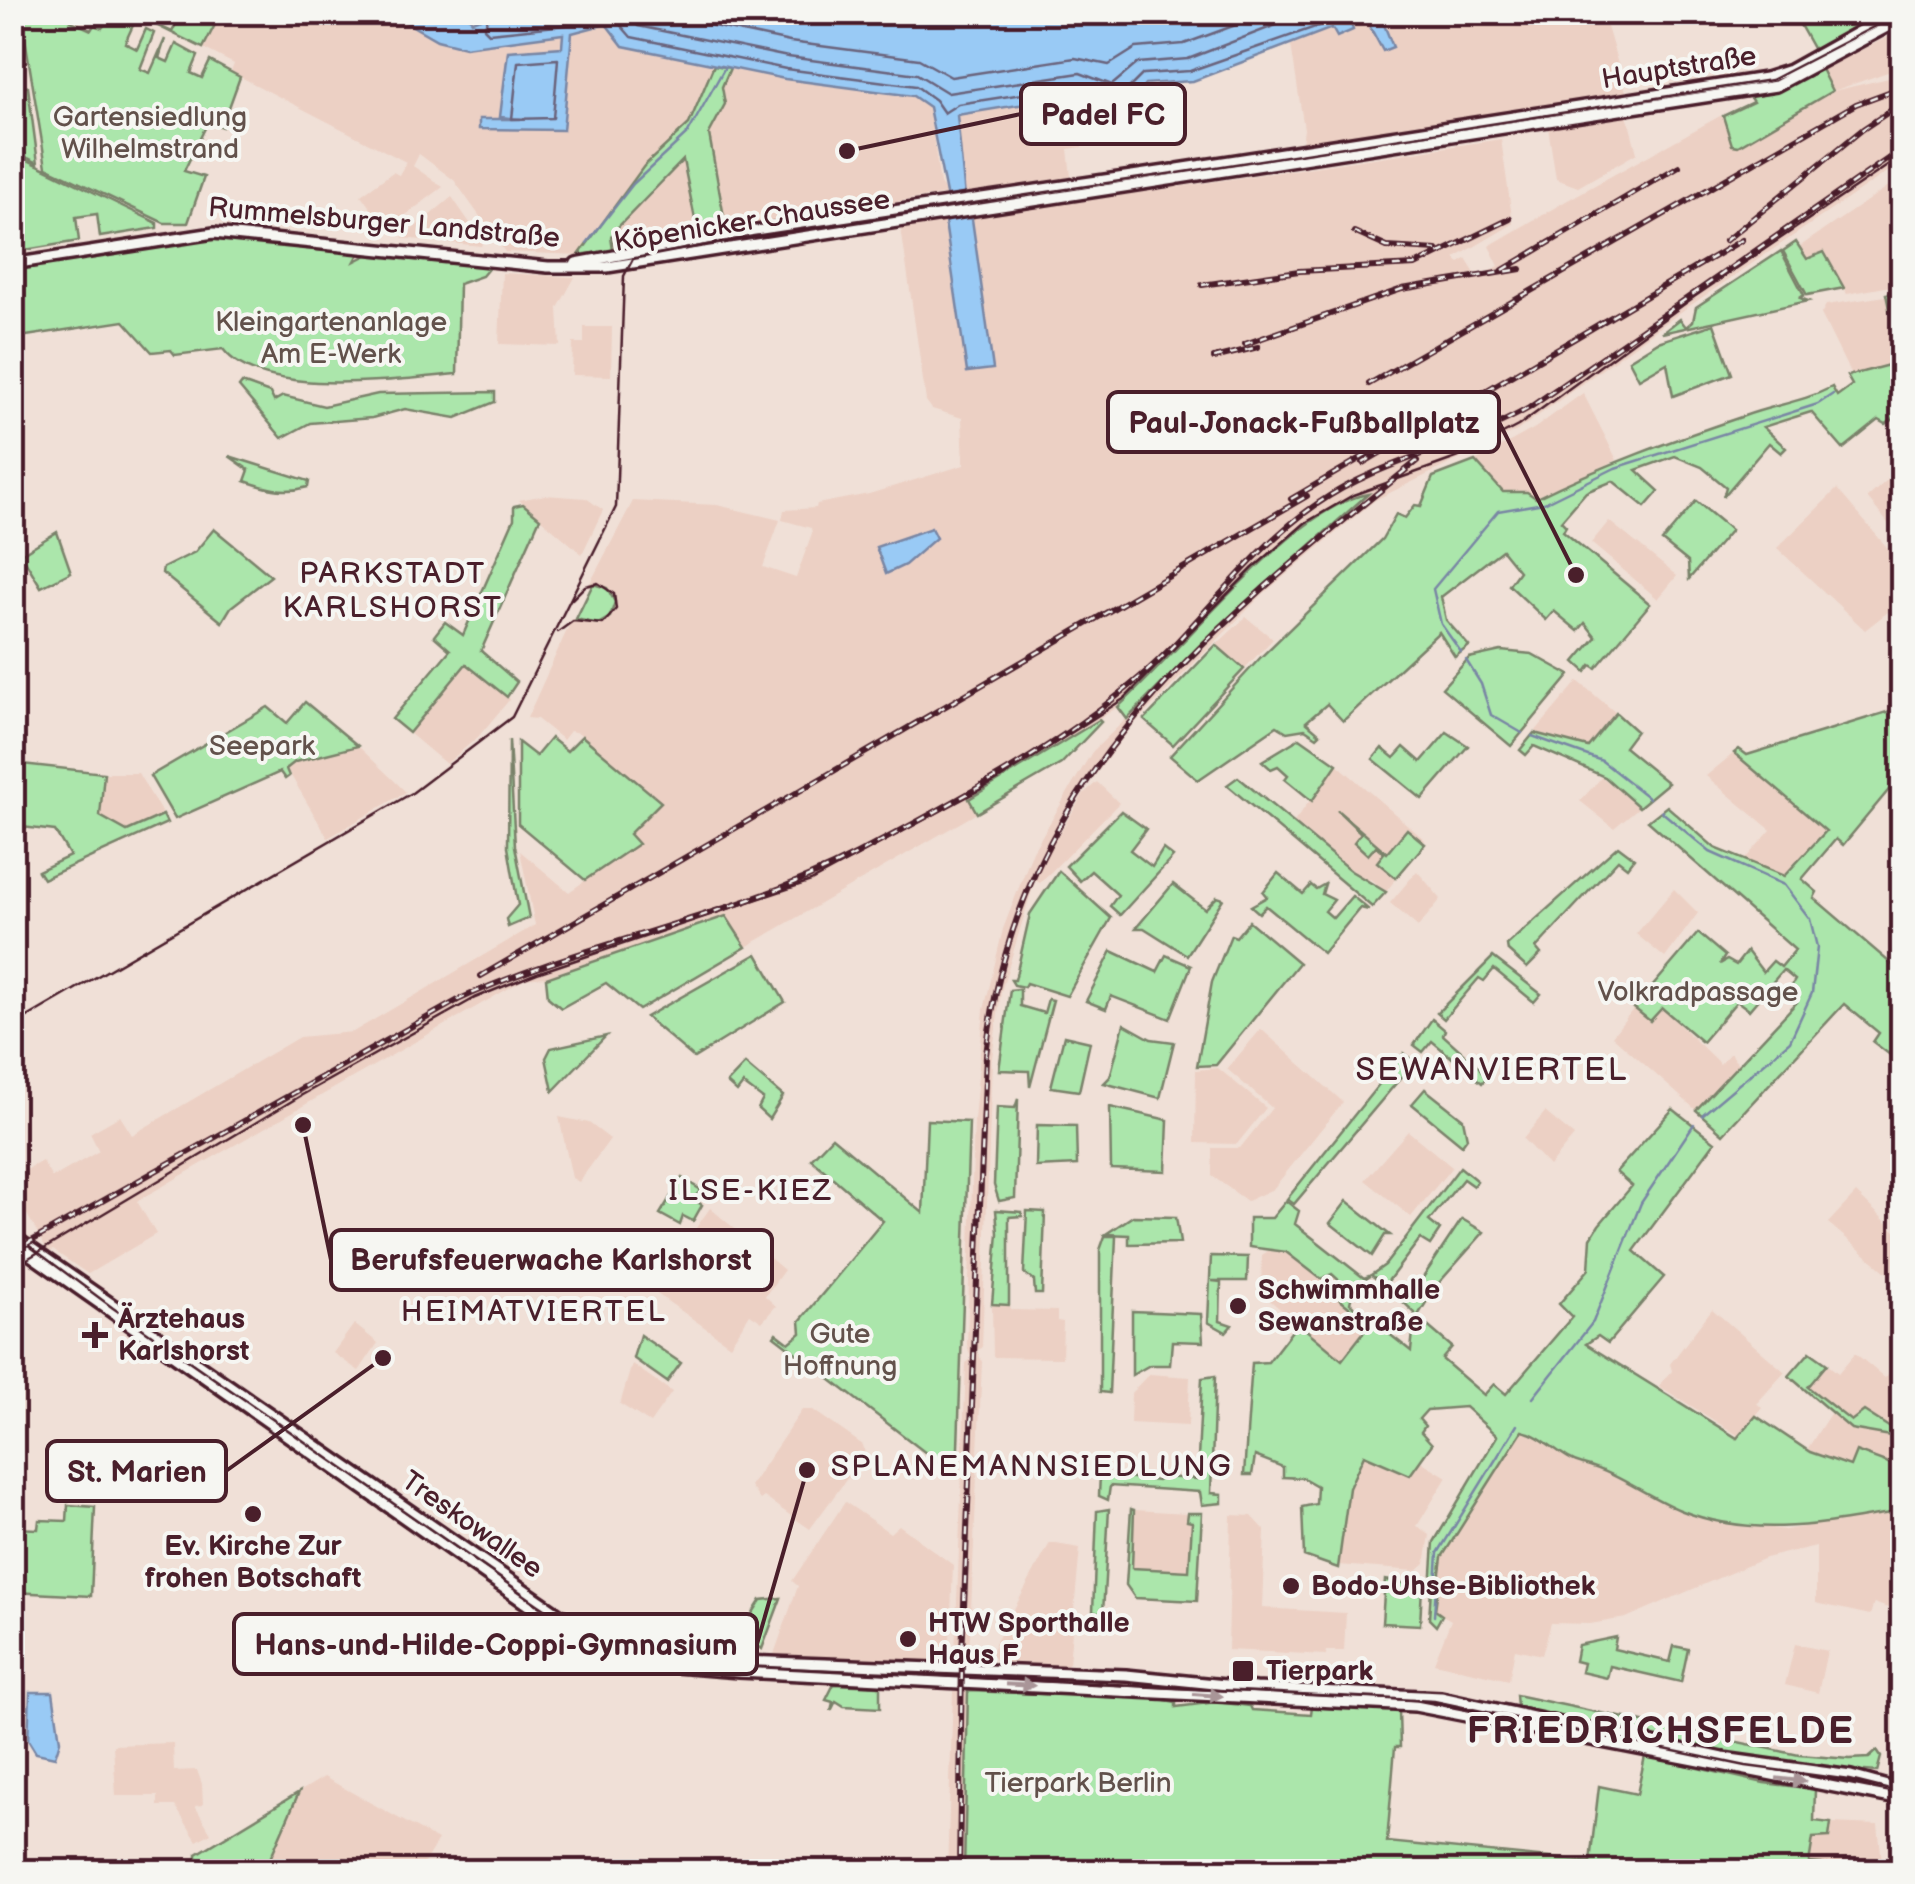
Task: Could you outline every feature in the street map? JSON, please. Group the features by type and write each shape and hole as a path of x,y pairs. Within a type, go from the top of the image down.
{"main road":[{"name":"Hauptstraße","path":"1176,174 1496,132 1772,76 1894,12"},
{"name":"Hauptstraße","path":"1176,174 1458,126 1776,86 1902,19"},
{"name":"Köpenicker Chaussee","path":"573,266 1176,174"},
{"name":"Rummelsburger Landstraße","path":"12,261 212,227 573,266"},
{"name":"Treskowallee","path":"12,1239 556,1611 616,1646 659,1658 1152,1676 1255,1688 1441,1697 1723,1758 1851,1776 1902,1790"},
{"name":"Treskowallee","path":"12,1239 586,1644 655,1667 1415,1706 1902,1800"}],"shaded area":[{"path":"390,12 438,40 465,47 610,24 623,46 714,65 689,124 644,166 579,255 505,252 454,180 419,154 413,166 443,187 386,230 361,195 393,172 399,175 406,162 231,72 234,64 203,48 221,13"},
{"path":"1379,13 1603,13 1627,95 1301,151 1304,129 1291,45 1333,28 1338,37 1352,30 1350,20 1363,14 1383,51 1393,48"},
{"path":"1901,31 1902,67 1833,91 1902,75 1902,162 1685,309 1517,431 1375,500 1263,594 1130,728 1084,789 1058,831 1055,841 1084,793 1097,782 1119,803 1040,883 1035,880 1001,992 992,1058 982,1348 977,1350 982,1362 969,1656 955,1655 966,1363 971,1359 967,1345 974,1120 984,1010 1003,929 1033,851 1092,752 1289,561 1365,500 1365,493 1307,523 1118,707 970,799 977,813 746,947 726,916 546,977 525,979 137,1201 156,1234 88,1274 53,1250 48,1252 13,1189 12,1178 42,1161 52,1178 99,1151 90,1133 120,1116 132,1135 299,1037 353,1032 535,925 520,851 569,892 637,844 629,835 660,802 579,733 570,731 563,740 537,719 527,718 572,619 591,624 607,620 613,613 612,592 602,585 589,585 633,501 717,505 780,520 763,567 796,578 812,533 811,528 782,520 784,510 816,508 817,504 869,494 964,465 962,418 932,409 926,401 901,228 1501,139 1513,224 1455,258 1459,263 1466,259 1476,275 1484,274 1499,266 1489,246 1566,201 1720,116 1732,144 1738,146 1832,90 1821,69"},
{"path":"730,68 913,96 929,107 940,184 947,194 726,228 709,134 725,104 722,87"},
{"path":"1081,95 1096,103 1101,144 1068,149 1071,177 963,193 957,115"},
{"path":"1627,115 1637,153 1578,187 1556,179 1548,127"},
{"path":"683,159 698,234 613,250 611,237 618,227"},
{"path":"1902,177 1902,284 1847,294 1824,253 1807,260 1799,247"},
{"path":"452,197 483,242 481,246 402,238"},
{"path":"502,273 575,277 558,308 560,346 499,344"},
{"path":"1886,296 1900,362 1852,377 1821,314 1826,305"},
{"path":"584,327 612,327 611,376 572,375 573,343 584,343"},
{"path":"1583,393 1617,460 1536,498 1527,492 1503,492 1475,461 1535,428"},
{"path":"1895,473 1902,483 1902,540 1867,498"},
{"path":"1837,489 1902,565 1902,601 1865,630 1777,548"},
{"path":"545,495 586,498 603,510 582,554 519,500"},
{"path":"1609,521 1677,576 1658,599 1591,543"},
{"path":"1246,617 1273,639 1244,669 1216,645"},
{"path":"467,663 510,699 478,737 446,764 409,733"},
{"path":"1578,681 1616,713 1588,747 1534,733"},
{"path":"358,746 406,792 328,838 287,769 295,762"},
{"path":"1734,753 1826,831 1784,876 1745,859 1771,830 1706,776"},
{"path":"1337,764 1425,840 1386,892 1370,879 1366,882 1294,822"},
{"path":"104,773 138,773 163,815 127,831 100,816"},
{"path":"1602,777 1639,807 1614,828 1580,801"},
{"path":"1417,871 1441,899 1418,927 1390,903"},
{"path":"1674,889 1698,913 1665,958 1636,934"},
{"path":"1634,1008 1650,1021 1662,1008 1720,1064 1730,1053 1740,1066 1696,1110 1612,1036"},
{"path":"1261,1029 1343,1102 1273,1189 1247,1201 1212,1176 1212,1148 1240,1148 1272,1108 1227,1069"},
{"path":"1218,1068 1266,1108 1237,1144 1195,1143 1196,1070"},
{"path":"1545,1112 1574,1136 1549,1166 1523,1139"},
{"path":"559,1117 589,1123 610,1139 579,1182 572,1178"},
{"path":"1408,1131 1452,1167 1411,1217 1365,1180"},
{"path":"1856,1193 1902,1237 1899,1272 1886,1272 1828,1223"},
{"path":"710,1208 784,1270 765,1296 776,1306 762,1322 750,1314 730,1345 657,1294 682,1259 677,1255"},
{"path":"1268,1251 1286,1252 1321,1279 1332,1274 1344,1284 1335,1295 1371,1324 1342,1360 1261,1293 1262,1255"},
{"path":"992,1304 1009,1305 1012,1310 1057,1311 1057,1321 1063,1322 1062,1358 993,1357"},
{"path":"1712,1309 1785,1372 1757,1403 1762,1408 1739,1436 1659,1386 1672,1371 1670,1364"},
{"path":"354,1324 378,1343 359,1371 333,1353"},
{"path":"1855,1353 1885,1378 1902,1358 1899,1432 1869,1415 1852,1421 1808,1387 1827,1364 1838,1373"},
{"path":"632,1364 672,1392 650,1423 620,1404"},
{"path":"1149,1374 1190,1377 1188,1426 1130,1423 1131,1393"},
{"path":"802,1410 813,1410 863,1445 865,1454 810,1529 764,1497 760,1500 750,1486"},
{"path":"1831,1412 1856,1431 1902,1438 1902,1473 1892,1471 1894,1465 1855,1452 1851,1466 1810,1451 1808,1448"},
{"path":"1527,1430 1580,1464 1598,1466 1682,1511 1728,1522 1785,1530 1902,1511 1902,1613 1874,1603 1870,1615 1816,1603 1816,1546 1765,1558 1626,1618 1590,1624 1551,1623 1542,1655 1515,1649 1509,1680 1434,1663 1451,1620 1435,1611 1442,1557 1520,1432"},
{"path":"1364,1455 1409,1475 1419,1460 1447,1477 1417,1526 1430,1535 1425,1564 1417,1571 1338,1565 1349,1488"},
{"path":"845,1502 890,1533 899,1525 953,1565 949,1665 773,1657 798,1586 792,1581"},
{"path":"1134,1510 1188,1513 1187,1521 1192,1521 1189,1571 1131,1568"},
{"path":"1231,1515 1252,1516 1265,1530 1262,1608 1346,1613 1344,1651 1327,1651 1326,1655 1228,1650"},
{"path":"1050,1543 1080,1548 1069,1663 1064,1667 996,1661 990,1653"},
{"path":"1795,1644 1827,1651 1818,1693 1785,1685"},
{"path":"953,1691 968,1691 964,1871 947,1871"},
{"path":"173,1743 174,1771 197,1770 202,1784 203,1805 195,1806 211,1833 197,1841 175,1806 158,1806 158,1796 116,1796 113,1745"},
{"path":"324,1777 438,1840 419,1871 288,1871 268,1861 299,1792"},
{"path":"1831,1823 1878,1825 1883,1871 1840,1871 1833,1865 1809,1863 1813,1837 1829,1837"}],"green space":[{"path":"1869,12 1872,19 1814,50 1795,16"},
{"name":"Gartensiedlung Wilhelmstrand","path":"21,13 75,13 71,21 91,30 94,25 102,28 113,13 134,23 125,43 137,49 146,29 154,33 140,69 150,73 165,39 159,58 168,62 176,44 198,56 191,73 202,78 210,61 240,77 222,127 208,122 184,171 204,177 188,223 164,223 46,167"},
{"name":"Gartensiedlung Wilhelmstrand","path":"131,13 149,13 146,20 172,32 178,20 167,13 221,13 203,48"},
{"path":"714,65 730,68 722,87 725,104 709,134 726,228 698,234 683,160 618,227 611,237 613,250 579,255 644,166 689,124"},
{"path":"1821,69 1832,91 1738,146 1732,145 1723,116 1753,102 1749,96 1773,93"},
{"name":"Gartensiedlung Wilhelmstrand","path":"13,81 28,87 38,163 13,151"},
{"path":"13,153 157,223 157,228 100,237 97,214 76,217 79,241 13,252"},
{"path":"202,236 361,250 355,261 373,252 492,264 482,276 459,284 457,374 367,382 298,381 242,365 223,349 175,355 171,350 152,352 124,321 13,338 13,268"},
{"path":"1796,242 1807,259 1824,252 1844,288 1807,295 1783,251"},
{"path":"1781,251 1804,295 1800,298 1808,301 1662,333 1680,319 1686,327 1693,321 1696,307"},
{"path":"1902,291 1902,414 1886,424 1879,420 1843,449 1811,412 1763,427 1786,448 1781,453 1769,443 1723,497 1726,487 1702,467 1675,456 1636,470 1659,491 1645,507 1613,481 1586,492 1561,521 1566,526 1563,531 1650,604 1596,668 1591,665 1586,672 1575,662 1596,637 1585,623 1578,631 1554,611 1546,620 1509,585 1519,571 1502,550 1441,597 1446,620 1469,646 1455,657 1439,632 1343,721 1327,704 1306,722 1320,734 1317,737 1305,729 1287,732 1277,726 1198,780 1170,756 1261,657 1382,539 1396,514 1405,518 1415,505 1421,506 1433,477 1475,461 1503,492 1527,492 1536,498 1639,454 1744,416 1832,387 1837,396 1852,385 1847,376 1900,362 1886,294"},
{"path":"1714,324 1732,374 1673,396 1667,363 1639,379 1629,360 1658,342"},
{"name":"Kleingartenanlage Am E-Werk","path":"242,383 270,393 274,401 283,396 324,406 378,394 495,392 495,402 456,418 405,409 372,418 310,423 282,438 239,387"},
{"path":"229,456 309,481 308,487 283,490 245,481 249,470"},
{"path":"1368,494 1218,627 1127,719 1118,707 1272,552 1339,504"},
{"path":"1696,501 1731,530 1689,579 1688,562 1662,541"},
{"path":"523,504 540,518 481,651 517,682 507,697 466,664 409,733 392,719 450,650 434,636 445,622 463,635 514,519 514,506"},
{"path":"214,529 271,576 231,607 222,622 162,573 163,568 195,552"},
{"path":"57,532 71,572 41,587 21,554"},
{"path":"593,584 607,588 615,602 610,617 598,624 576,619"},
{"path":"1216,645 1244,669 1173,745 1144,720"},
{"path":"1501,651 1532,654 1570,675 1511,746 1442,688 1469,658"},
{"name":"Seepark","path":"305,702 358,746 295,762 286,769 289,776 285,779 280,772 175,819 150,776 268,707 287,723"},
{"name":"Volkradpassage","path":"1897,709 1902,714 1902,774 1843,845 1836,839 1802,879 1817,892 1814,898 1902,973 1902,1064 1873,1042 1879,1033 1844,1004 1723,1134 1696,1110 1797,1002 1790,988 1795,980 1783,970 1749,1010 1737,1001 1702,1042 1662,1008 1650,1021 1634,1008 1698,933 1725,956 1720,964 1727,960 1736,965 1747,951 1763,972 1773,961 1781,967 1795,950 1648,821 1667,806 1715,848 1784,876 1826,831 1734,753 1739,749 1747,755"},
{"path":"1616,713 1636,731 1624,747 1668,783 1639,807 1605,777 1534,746 1526,755 1520,750 1534,733 1588,747"},
{"path":"1099,720 1061,764 977,813 969,799"},
{"path":"1447,732 1468,746 1422,799 1373,759 1382,748 1394,758 1404,747 1421,762"},
{"path":"582,736 661,802 629,834 638,844 585,880 518,824 518,742 536,756 551,738 567,751"},
{"path":"1300,738 1337,764 1312,801 1285,779 1288,775 1278,766 1271,769 1262,761"},
{"path":"509,740 515,846 529,918 508,927 506,919 518,905 508,847"},
{"path":"13,763 104,773 100,816 127,831 163,815 167,823 43,879 38,871 70,856 55,831 13,826"},
{"path":"1238,777 1351,871 1386,892 1372,907 1227,785"},
{"path":"1337,810 1387,853 1407,829 1425,844 1396,878 1377,862 1384,853 1376,846 1368,855 1354,842 1361,833"},
{"path":"1121,811 1146,829 1130,850 1152,867 1163,849 1173,857 1120,915 1110,906 1118,895 1091,871 1080,881 1066,866"},
{"path":"1618,846 1634,858 1627,867 1618,860 1536,948 1541,954 1527,968 1508,951 1507,945"},
{"path":"1059,871 1111,918 1067,996 1026,983 1024,987 1014,985 1011,980 1015,980 1030,914"},
{"path":"1278,873 1303,894 1311,885 1316,889 1325,884 1322,894 1334,900 1325,911 1333,918 1352,896 1369,910 1360,908 1323,953 1266,906 1259,913 1251,906 1267,897 1263,892"},
{"path":"1173,884 1205,909 1217,897 1223,899 1187,955 1144,928 1136,928"},
{"path":"726,916 746,947 639,1010 606,983 561,1008 548,997 546,978"},
{"path":"1249,921 1299,963 1216,1065 1197,1066 1212,982 1231,935 1236,937"},
{"path":"1112,951 1157,972 1166,955 1191,966 1170,1019 1111,996 1106,1009 1086,1001"},
{"path":"757,954 785,1002 694,1058 646,1017"},
{"path":"1493,957 1541,994 1534,1002 1494,969 1484,981 1479,978 1444,1019 1437,1013"},
{"path":"1020,989 1020,1006 1044,1013 1048,999 1053,1000 1030,1087 1029,1071 999,1070 1010,990"},
{"path":"1432,1019 1445,1030 1443,1035 1479,1067 1486,1078 1482,1083 1432,1041 1423,1052 1414,1045"},
{"path":"1124,1024 1151,1039 1174,1042 1160,1098 1104,1083 1110,1077"},
{"path":"606,1036 553,1091 546,1058 551,1048"},
{"path":"1064,1036 1090,1042 1079,1091 1051,1087"},
{"path":"1404,1053 1424,1071 1420,1076 1409,1068 1294,1204 1287,1199"},
{"path":"745,1064 783,1096 769,1119 758,1109 763,1099 743,1084 737,1092 727,1083"},
{"path":"1425,1089 1463,1119 1467,1138 1462,1145 1412,1104"},
{"path":"1018,1099 1015,1198 999,1201 994,1185 997,1107 1015,1108"},
{"path":"1110,1107 1168,1120 1166,1171 1111,1169"},
{"path":"1673,1109 1715,1142 1634,1251 1664,1277 1608,1343 1598,1336 1586,1344 1737,1438 1756,1416 1810,1452 1850,1466 1856,1451 1894,1465 1893,1471 1902,1473 1902,1511 1791,1526 1763,1527 1708,1519 1575,1461 1522,1431 1442,1557 1435,1610 1442,1615 1436,1626 1429,1619 1434,1542 1497,1436 1465,1407 1427,1410 1419,1419 1425,1426 1421,1432 1432,1444 1410,1475 1364,1455 1349,1488 1338,1568 1304,1556 1302,1507 1316,1504 1317,1486 1303,1478 1283,1477 1283,1467 1255,1456 1252,1475 1244,1475 1252,1363 1268,1362 1298,1323 1342,1360 1370,1324 1334,1295 1343,1284 1332,1274 1321,1279 1286,1252 1249,1247 1249,1218 1272,1218 1286,1201 1299,1211 1295,1224 1364,1278 1369,1276 1358,1291 1353,1290 1350,1303 1411,1351 1415,1313 1400,1299 1411,1287 1427,1301 1417,1317 1452,1347 1442,1359 1484,1395 1494,1384 1506,1394 1572,1317 1559,1304 1589,1269 1591,1238 1599,1225 1632,1186 1616,1172"},
{"name":"Gute Hoffnung","path":"927,1120 969,1122 957,1477 774,1336 776,1333 789,1343 801,1333 800,1321 883,1221 811,1159 832,1137 923,1213"},
{"path":"1037,1125 1076,1126 1077,1165 1036,1167"},
{"path":"1460,1167 1477,1181 1473,1186 1463,1179 1429,1221 1440,1230 1430,1245 1420,1239 1385,1285 1371,1275 1385,1265"},
{"path":"682,1178 701,1190 693,1199 702,1205 693,1221 683,1216 680,1225 660,1214"},
{"path":"1347,1201 1390,1235 1385,1235 1372,1256 1330,1223"},
{"path":"996,1210 1022,1212 1022,1216 1009,1217 1009,1305 992,1304"},
{"path":"1027,1211 1045,1212 1042,1294 1035,1294 1034,1281 1024,1273"},
{"path":"1133,1216 1176,1217 1180,1243 1129,1244 1129,1235 1106,1234"},
{"path":"1462,1219 1484,1232 1429,1294 1418,1285"},
{"path":"1105,1236 1116,1236 1109,1393 1100,1392 1100,1250"},
{"path":"1211,1256 1248,1257 1247,1281 1212,1281 1221,1282 1220,1321 1232,1325 1226,1332 1208,1322"},
{"path":"1132,1311 1201,1314 1203,1342 1172,1341 1170,1365 1150,1365 1132,1375"},
{"path":"640,1335 681,1363 667,1382 633,1358"},
{"path":"1810,1352 1827,1364 1808,1387 1851,1421 1864,1411 1895,1431 1902,1429 1902,1438 1851,1429 1789,1376"},
{"path":"1215,1376 1211,1493 1222,1494 1222,1503 1202,1505 1200,1492 1110,1486 1108,1500 1099,1496 1100,1474 1157,1481 1161,1477 1197,1479 1202,1378"},
{"path":"68,1505 95,1507 91,1596 13,1592 13,1528 38,1529 39,1520 67,1521"},
{"path":"1109,1509 1103,1613 1093,1612 1097,1511"},
{"path":"1131,1509 1132,1568 1189,1571 1192,1522 1187,1521 1188,1513 1202,1513 1197,1601 1135,1598 1126,1585"},
{"path":"1385,1580 1422,1586 1420,1625 1382,1623"},
{"path":"781,1598 762,1649 740,1633 761,1600"},
{"path":"1616,1637 1614,1649 1670,1662 1674,1646 1688,1649 1681,1682 1610,1666 1607,1678 1581,1672 1583,1663 1575,1661 1578,1645"},
{"path":"834,1684 880,1686 880,1708 844,1706 836,1701 831,1711 833,1702 826,1700"},
{"name":"Tierpark Berlin","path":"968,1691 1155,1698 1176,1702 1176,1707 1216,1702 1250,1706 1252,1710 1311,1714 1312,1706 1399,1711 1400,1747 1395,1747 1387,1842 1590,1862 1599,1786 1637,1794 1645,1756 1764,1783 1815,1789 1814,1821 1831,1823 1829,1837 1813,1838 1809,1863 1833,1865 1840,1872 964,1872"},
{"path":"1516,1695 1799,1755 1850,1759 1869,1758 1877,1751 1881,1757 1877,1772 1865,1771 1863,1776 1702,1750 1550,1716 1517,1706"},
{"path":"299,1792 269,1861 288,1871 220,1871 197,1859 197,1854"}],"water":[{"path":"497,12 1379,12 1393,47 1383,51 1363,14 1350,20 1353,30 1337,37 1332,28 1193,81 1145,84 1124,110 1114,113 1080,95 957,115 967,218 972,219 993,369 967,372 945,222 951,220 929,107 913,96 785,79 623,46 606,24 572,33 563,130 479,129 479,119 521,119 500,117 508,51 562,47 563,34 465,47 437,40 390,13 466,13 472,21"},
{"path":"931,528 936,538 905,565 886,574 876,547"},
{"path":"30,1692 53,1692 60,1741 55,1757 36,1753 28,1740"}],"waterway":[{"path":"587,243 633,184 688,133 725,67"},
{"path":"1461,652 1441,624 1433,589 1498,511 1544,503 1615,468 1818,404 1833,394"},
{"path":"1466,660 1481,684 1491,715 1522,733"},
{"path":"1532,736 1602,761 1649,798"},
{"path":"1661,811 1710,852 1784,885 1810,919 1817,947 1812,993 1790,1041 1702,1115"},
{"path":"1533,1398 1593,1322 1641,1203 1694,1124"},
{"path":"1434,1616 1438,1553 1517,1425"}],"tram line":[{"path":"1178,173 1771,80 1902,12"},
{"path":"12,1268 302,1095 475,998 537,973 811,881 998,780 1125,698 1253,568 1305,523 1353,495 1459,457 1518,426 1694,297 1902,156"},
{"path":"12,1026 412,793 512,717 616,507 624,276 633,259 754,236 1174,173"},
{"path":"558,632 573,621 603,624 616,609 614,594 598,583 585,586 572,599"},
{"path":"12,1233 113,1308 539,1605 616,1650 669,1662 1434,1701 1746,1766 1850,1780 1902,1793"}],"railway":[{"path":"1369,384 1856,104 1902,87"},
{"path":"1725,241 1863,129 1902,103"},
{"path":"12,1252 460,999 509,978 710,913 809,876 1002,774 1073,728 1139,678 1269,543 1317,504 1368,476 1529,408 1902,149"},
{"path":"1503,270 1679,166"},
{"path":"1202,285 1299,271 1415,265 1510,219"},
{"path":"1354,232 1387,247 1437,250"},
{"path":"1363,463 1742,240"},
{"path":"1245,344 1402,289 1521,269"},
{"path":"1214,358 1258,347"},
{"path":"1291,499 1373,451"},
{"path":"959,1872 962,1656 986,1055 1005,957 1037,868 1082,789 1137,716 1199,648 1268,584 1417,461"},
{"path":"481,976 1307,496"}],"place":[{"name":"Padel FC","path":"847,151"},
{"name":"Paul-Jonack-Fußballplatz","path":"1576,575"},
{"name":"Berufsfeuerwache Karlshorst","path":"303,1125"},
{"name":"Schwimmhalle Sewanstraße","path":"1238,1306"},
{"name":"Ärztehaus Karlshorst","path":"95,1335"},
{"name":"St. Marien","path":"383,1358"},
{"name":"Hans-und-Hilde-Coppi-Gymnasium","path":"807,1470"},
{"name":"Ev. Kirche Zur frohen Botschaft","path":"253,1514"},
{"name":"Bodo-Uhse-Bibliothek","path":"1291,1586"},
{"name":"HTW Sporthalle Haus F","path":"908,1639"},
{"name":"Tierpark","path":"1243,1671"}],"district":[{"name":"PARKSTADT KARLSHORST","path":"393,591"},
{"name":"SEWANVIERTEL","path":"1492,1070"},
{"name":"ILSE-KIEZ","path":"751,1191"},
{"name":"HEIMATVIERTEL","path":"534,1312"},
{"name":"SPLANEMANNSIEDLUNG","path":"1032,1467"},
{"name":"FRIEDRICHSFELDE","path":"1661,1731"}]}
